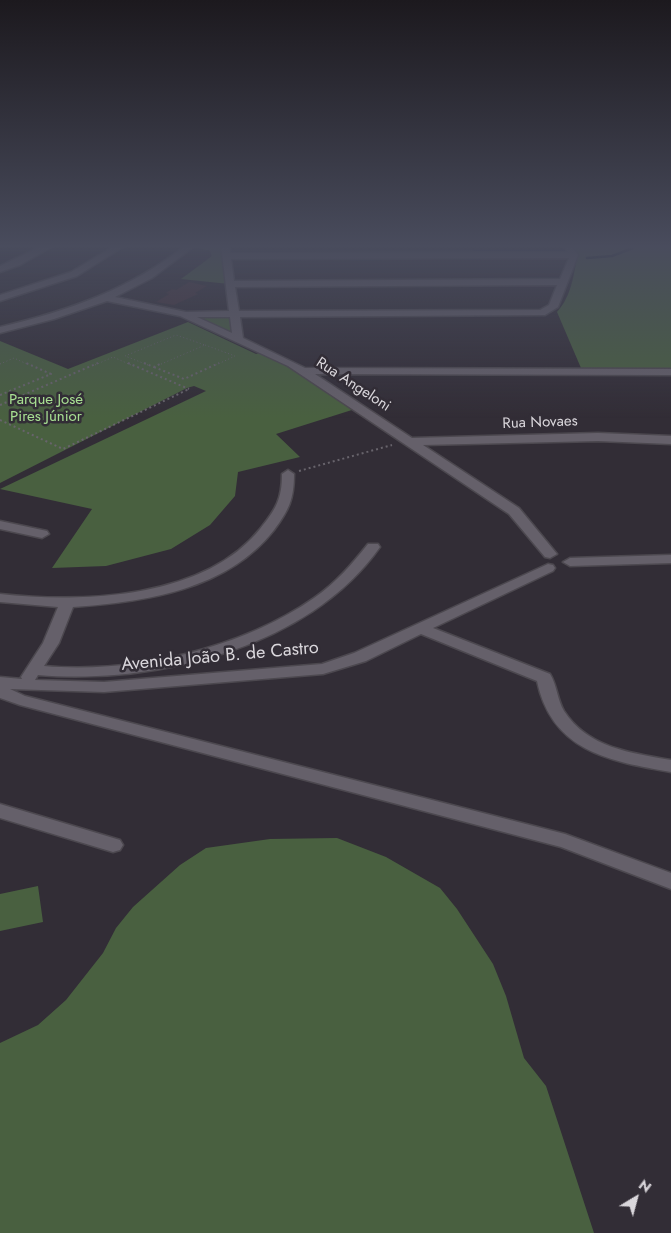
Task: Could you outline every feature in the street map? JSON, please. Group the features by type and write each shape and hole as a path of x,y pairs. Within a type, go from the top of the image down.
{"street":[{"path":"0,330 62,314 94,303"},
{"name":"Rua Angeloni","path":"128,303 183,314 304,371 514,511 524,520 549,561"},
{"path":"234,303 238,339"},
{"path":"183,314 542,313 549,311 555,303"},
{"path":"304,371 671,372"},
{"path":"322,383 339,372"},
{"name":"Rua Novaes","path":"409,441 598,437 671,440"},
{"path":"0,598 67,603 139,595 178,586 214,573 251,549 271,528 287,499 288,474"},
{"path":"0,524 42,534"},
{"path":"34,670 86,673 136,667 184,660 241,641 310,608 350,578 362,565 373,547"},
{"name":"Avenida João B. de Castro","path":"2,682 54,687 104,687 323,669 360,657 421,628 549,561 561,570 569,565 570,562 671,559"},
{"path":"24,684 52,643 67,603"},
{"path":"421,628 442,640 544,678 551,703 563,722 582,740 606,752 671,766"},
{"path":"2,682 1,688 4,693 20,700 565,841 671,881"},
{"path":"0,812 113,845"}],"path":[{"path":"176,334 205,345 235,356 184,380 125,356 176,334"},
{"path":"154,367 205,345"},
{"path":"0,405 113,357 189,389 63,449 0,420"},
{"path":"0,364 14,358 51,374 0,395"},
{"path":"288,474 409,441"}],"shaded area":[{"path":"159,303 179,303 174,305"}],"green space":[{"path":"564,303 671,303 671,368 581,368 557,312"},
{"path":"188,315 233,315 235,336"},
{"name":"Parque José Pires Júnior","path":"188,322 256,354 259,353 288,366 355,409 276,434 300,457 238,472 235,496 210,525 171,549 106,566 52,568 92,509 0,489 206,391 194,386 187,388 0,483 0,341 68,369"},
{"path":"337,838 386,857 440,888 457,909 493,964 506,996 524,1058 546,1086 594,1233 0,1233 0,1043 38,1025 66,1000 103,953 116,928 133,907 180,865 206,848 270,839"},
{"path":"38,886 43,922 0,931 0,894"}]}
